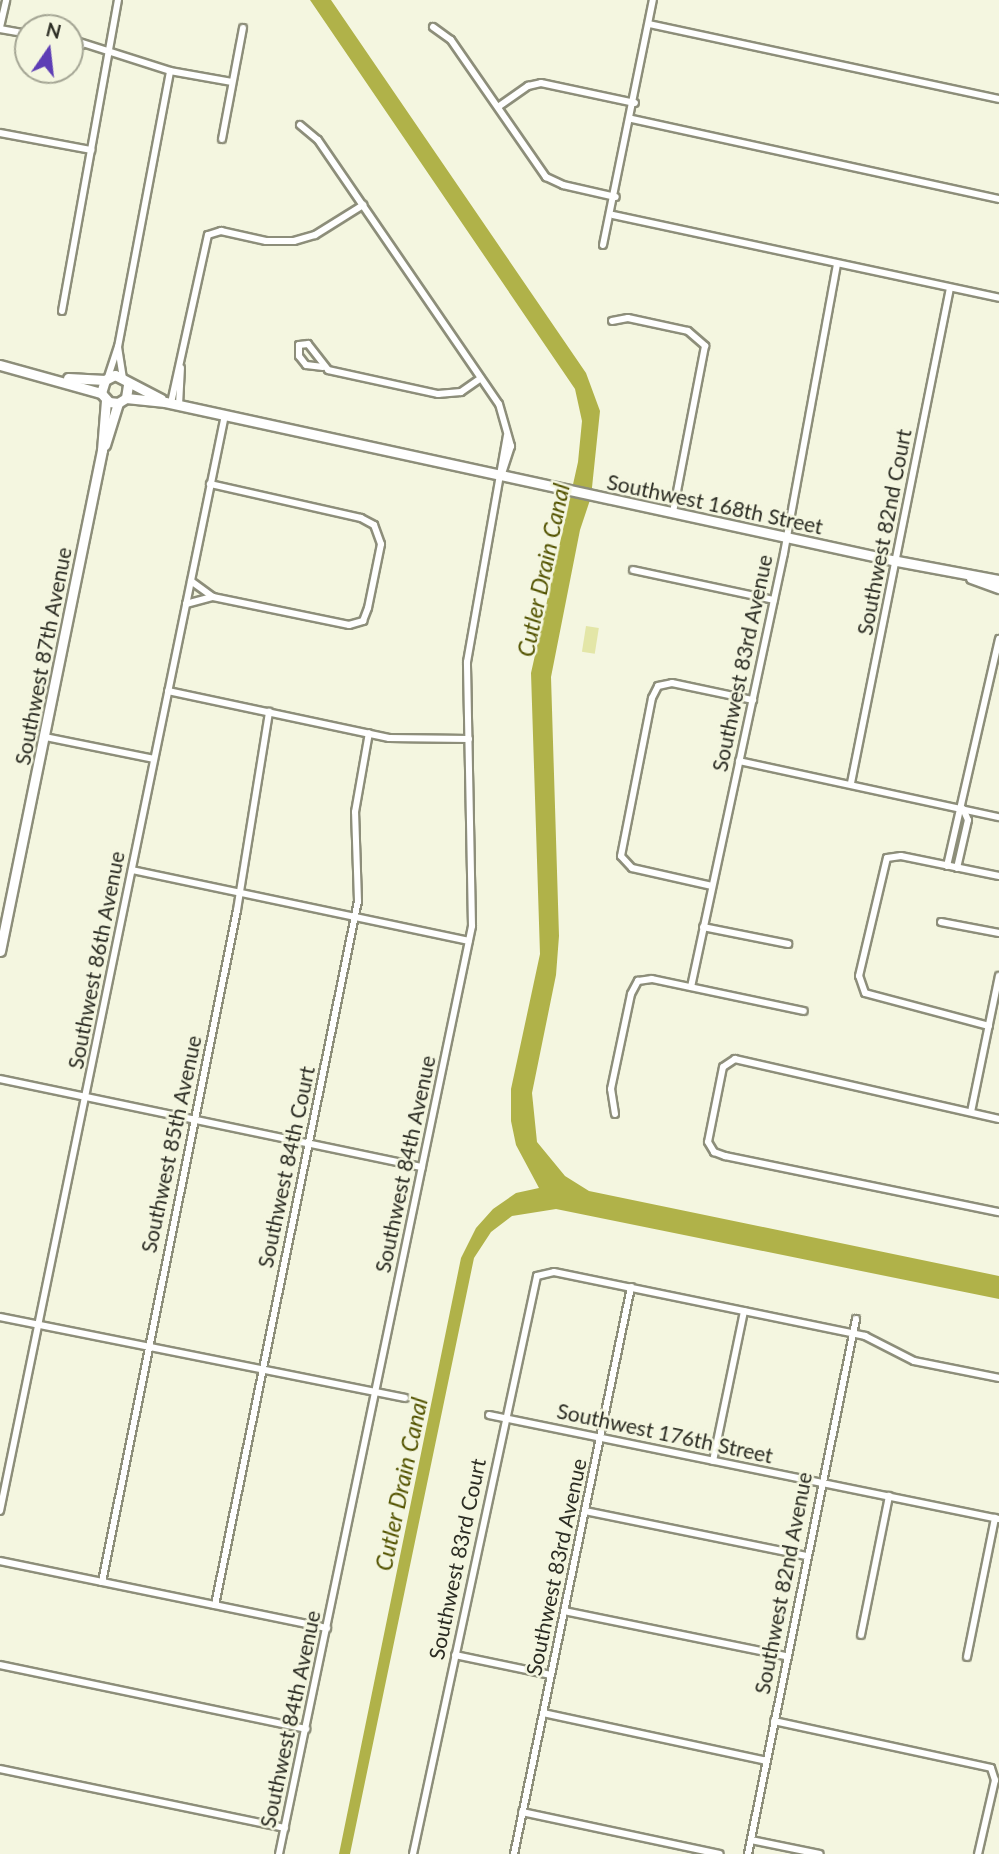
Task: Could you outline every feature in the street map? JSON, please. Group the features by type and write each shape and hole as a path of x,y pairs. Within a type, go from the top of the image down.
{"street":[{"path":"0,28 6,0"},
{"path":"62,311 118,0"},
{"path":"603,246 613,215 653,0"},
{"path":"649,24 999,99"},
{"path":"433,27 451,40 551,180 616,197"},
{"path":"222,139 243,28"},
{"path":"84,45 109,50 170,71 232,82"},
{"path":"106,379 118,347 170,71"},
{"path":"498,107 527,86 541,83 635,103"},
{"path":"632,119 999,199"},
{"path":"300,125 318,140 503,412 507,436 500,475"},
{"path":"0,133 91,150"},
{"path":"172,403 208,235 221,231 266,241 294,241 324,230 363,205"},
{"path":"613,215 999,298"},
{"name":"Southwest 83rd Avenue","path":"691,987 774,600 837,264"},
{"name":"Southwest 82nd Court","path":"851,783 950,288"},
{"path":"612,321 628,318 688,331 703,342 705,351 673,512"},
{"path":"323,367 311,346 299,345 299,356 306,365 438,394 461,392 481,378"},
{"path":"62,379 126,381 118,347"},
{"path":"0,365 62,379 104,396"},
{"name":"Southwest 87th Avenue","path":"0,951 102,450 106,379"},
{"name":"Southwest 168th Street","path":"126,381 172,403"},
{"name":"Southwest 87th Avenue","path":"102,450 122,401 126,381"},
{"name":"Southwest 168th Street","path":"104,396 122,401 172,403 970,577 999,580"},
{"name":"Southwest 86th Avenue","path":"0,1511 225,415"},
{"name":"Southwest 84th Avenue","path":"279,1854 469,941 474,887 468,652 500,475"},
{"path":"191,581 213,597 329,622 360,623 366,615 381,544 374,525 361,517 210,484"},
{"path":"633,570 774,600"},
{"name":"Southwest 168th Street","path":"970,577 999,587"},
{"path":"186,604 213,597"},
{"path":"947,866 955,818 963,809 999,639"},
{"path":"712,886 638,870 622,860 621,846 652,698 663,684 753,700"},
{"path":"168,691 400,739 469,739"},
{"name":"Southwest 85th Avenue","path":"102,1582 240,892 269,712"},
{"name":"Southwest 84th Court","path":"215,1605 355,916 361,877 355,812 369,733"},
{"path":"45,737 155,759"},
{"path":"739,761 999,817"},
{"path":"957,868 968,820 963,809"},
{"path":"989,1026 870,994 861,987 881,869 887,858 901,856 999,876"},
{"path":"132,870 469,941"},
{"path":"941,922 999,933"},
{"path":"703,927 788,944"},
{"path":"971,1112 999,976"},
{"path":"615,1114 611,1089 631,994 638,981 652,979 804,1011"},
{"path":"999,1119 750,1060 730,1060 721,1072 711,1119 711,1148 725,1156 999,1212"},
{"path":"0,1079 422,1167"},
{"name":"Southwest 83rd Court","path":"413,1854 532,1285 540,1274 554,1272 631,1287"},
{"path":"631,1287 853,1334 881,1341 914,1361 999,1378"},
{"name":"Southwest 83rd Avenue","path":"514,1854 631,1287"},
{"path":"713,1461 744,1311"},
{"path":"0,1317 405,1398"},
{"name":"Southwest 82nd Avenue","path":"748,1854 806,1556 856,1319"},
{"name":"Southwest 176th Street","path":"489,1415 997,1518"},
{"path":"861,1635 889,1496"},
{"path":"586,1511 806,1556"},
{"path":"967,1657 997,1518"},
{"path":"0,1560 327,1628"},
{"path":"564,1611 786,1656"},
{"path":"455,1655 551,1675"},
{"path":"0,1665 306,1729"},
{"path":"543,1713 766,1761"},
{"path":"774,1721 993,1770 995,1780 978,1854"},
{"path":"0,1769 285,1828"},
{"path":"522,1812 720,1854"},
{"path":"751,1840 820,1854"}],"green space":[{"path":"586,626 599,628 595,654 582,652"}],"shaded area":[{"path":"310,0 331,0 586,373 600,411 591,497 580,530 551,677 559,936 556,975 532,1093 537,1142 565,1176 589,1191 999,1276 999,1299 556,1209 512,1216 491,1232 474,1258 350,1854 339,1854 461,1258 476,1228 493,1209 516,1193 539,1188 516,1145 511,1121 511,1089 540,954 531,673 578,462 582,421 575,389"}],"water label":[{"name":"Cutler Drain Canal","path":"543,570"},
{"name":"Cutler Drain Canal","path":"401,1484"}]}
